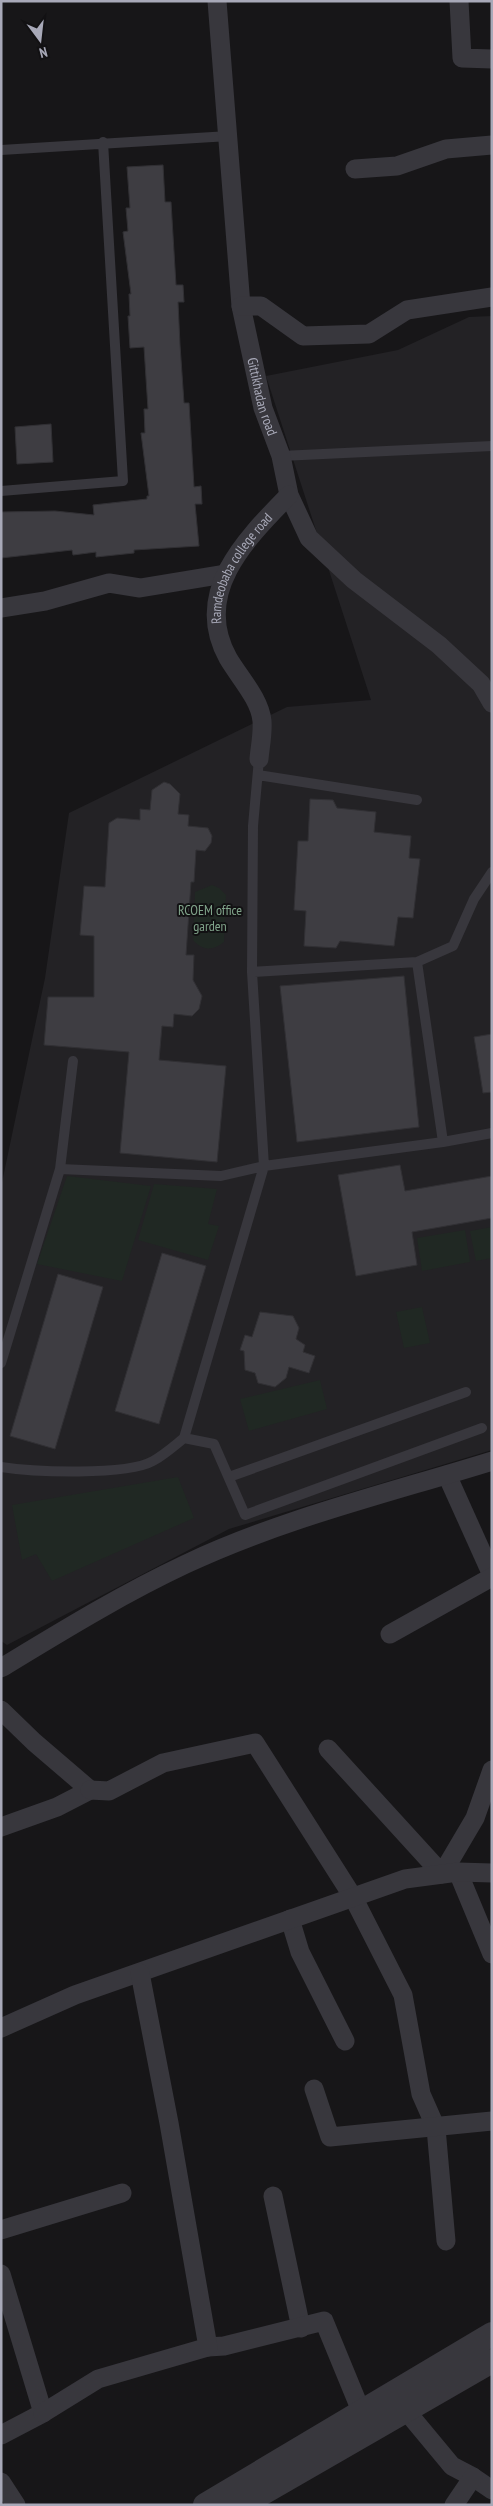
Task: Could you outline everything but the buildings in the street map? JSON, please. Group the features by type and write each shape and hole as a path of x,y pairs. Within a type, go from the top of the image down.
{"street":[{"name":"Gittikhadan road","path":"217,1 241,306 263,408 281,456 288,495 309,538 354,580 439,645 481,684 492,703"},
{"path":"459,1 462,58 492,59"},
{"path":"355,169 397,166 446,149 492,146"},
{"path":"241,306 261,306 304,336 368,334 407,310 492,297"},
{"name":"Ramdeobaba college road","path":"258,767 262,720 257,706 228,657 216,629 216,602 225,574 256,528 288,495"},
{"path":"1,608 45,601 109,582 140,588 225,574"},
{"path":"1,1668 108,1604 187,1563 278,1527 352,1502 492,1461"},
{"path":"390,1634 492,1576 447,1475"},
{"path":"1,1710 34,1742 90,1790"},
{"path":"1,1827 58,1808 90,1790 108,1791 162,1763 255,1743 352,1897 402,1995 424,2102 436,2128 446,2241"},
{"path":"328,1749 450,1873 492,1954"},
{"path":"450,1873 475,1818 492,1770"},
{"path":"1,2028 75,1995 405,1879 450,1873 492,1873"},
{"path":"290,1919 300,1952 345,2041"},
{"path":"140,1973 169,2123 208,2348"},
{"path":"314,2089 330,2138 492,2121"},
{"path":"1,2230 122,2193"},
{"path":"273,2196 301,2328"},
{"path":"1,2274 44,2413"},
{"path":"1,2435 44,2413 98,2379 208,2348 224,2346 324,2321 361,2411"},
{"path":"242,2505 398,2401 492,2335"},
{"path":"205,2505 361,2411 398,2401 492,2361"},
{"path":"398,2401 452,2466 492,2490"},
{"path":"454,2505 473,2477"},
{"path":"1,2482 16,2505"}],"lane":[{"path":"1,150 103,142 229,136"},
{"path":"1,491 122,481 103,142"},
{"path":"281,456 492,446"},
{"path":"1,1467 24,1470 127,1470 152,1462 184,1438 264,1166 252,972 253,826 258,767 417,800"},
{"path":"252,972 417,962 453,946 474,900 492,872"},
{"path":"417,962 443,1142"},
{"path":"1,1363 60,1169 73,1061"},
{"path":"60,1169 221,1176 264,1166 443,1142 492,1133"},
{"path":"228,1477 466,1392"},
{"path":"184,1438 214,1444 245,1515 482,1428"}],"shaded area":[{"path":"492,316 492,1450 229,1529 7,1645 1,1641 1,1187 45,978 69,813 287,707 371,700 266,376 398,350 469,317"}],"green space":[{"name":"RCOEM office garden","path":"212,885 219,888 226,895 224,942 216,947 204,948 193,940 195,892"},
{"path":"67,1176 151,1186 122,1281 37,1264"},
{"path":"154,1184 217,1189 208,1224 219,1226 208,1260 138,1240"},
{"path":"492,1227 492,1258 476,1261 470,1231"},
{"path":"465,1230 470,1262 422,1271 417,1238"},
{"path":"422,1307 430,1343 404,1348 396,1312"},
{"path":"320,1380 327,1409 249,1431 240,1399"},
{"path":"178,1477 194,1518 52,1581 36,1554 22,1560 12,1505"}]}
